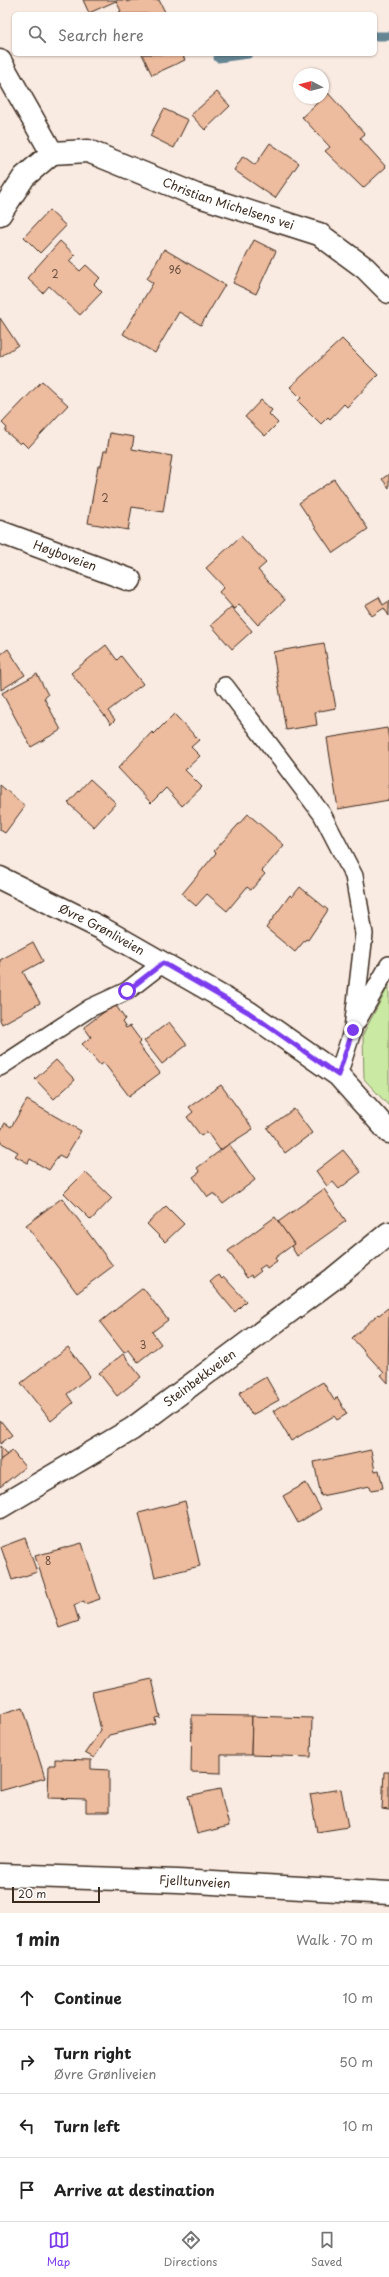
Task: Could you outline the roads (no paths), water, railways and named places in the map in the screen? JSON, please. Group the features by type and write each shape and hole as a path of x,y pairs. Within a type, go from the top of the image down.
{"street":[{"path":"0,61 52,153 24,177 0,214"},
{"name":"Christian Michelsens vei","path":"52,153 88,151 196,195 319,234 365,268 389,292"},
{"name":"Høyboveien","path":"0,532 130,580"},
{"name":"Øvre Grønliveien","path":"0,878 101,928 248,1012 338,1075 389,1132"},
{"name":"Steinbekkveien","path":"0,1507 132,1429 333,1279 389,1233"},
{"name":"Fjelltunveien","path":"0,1875 178,1881 389,1893"}],"lane":[{"path":"225,686 322,814 354,876 364,934 353,1030"},
{"path":"0,1067 90,1008 127,991 163,963"},
{"path":"338,1075 353,1030 389,965"}],"waterway":[{"path":"377,36 389,36"},
{"path":"218,58 233,56"}]}
